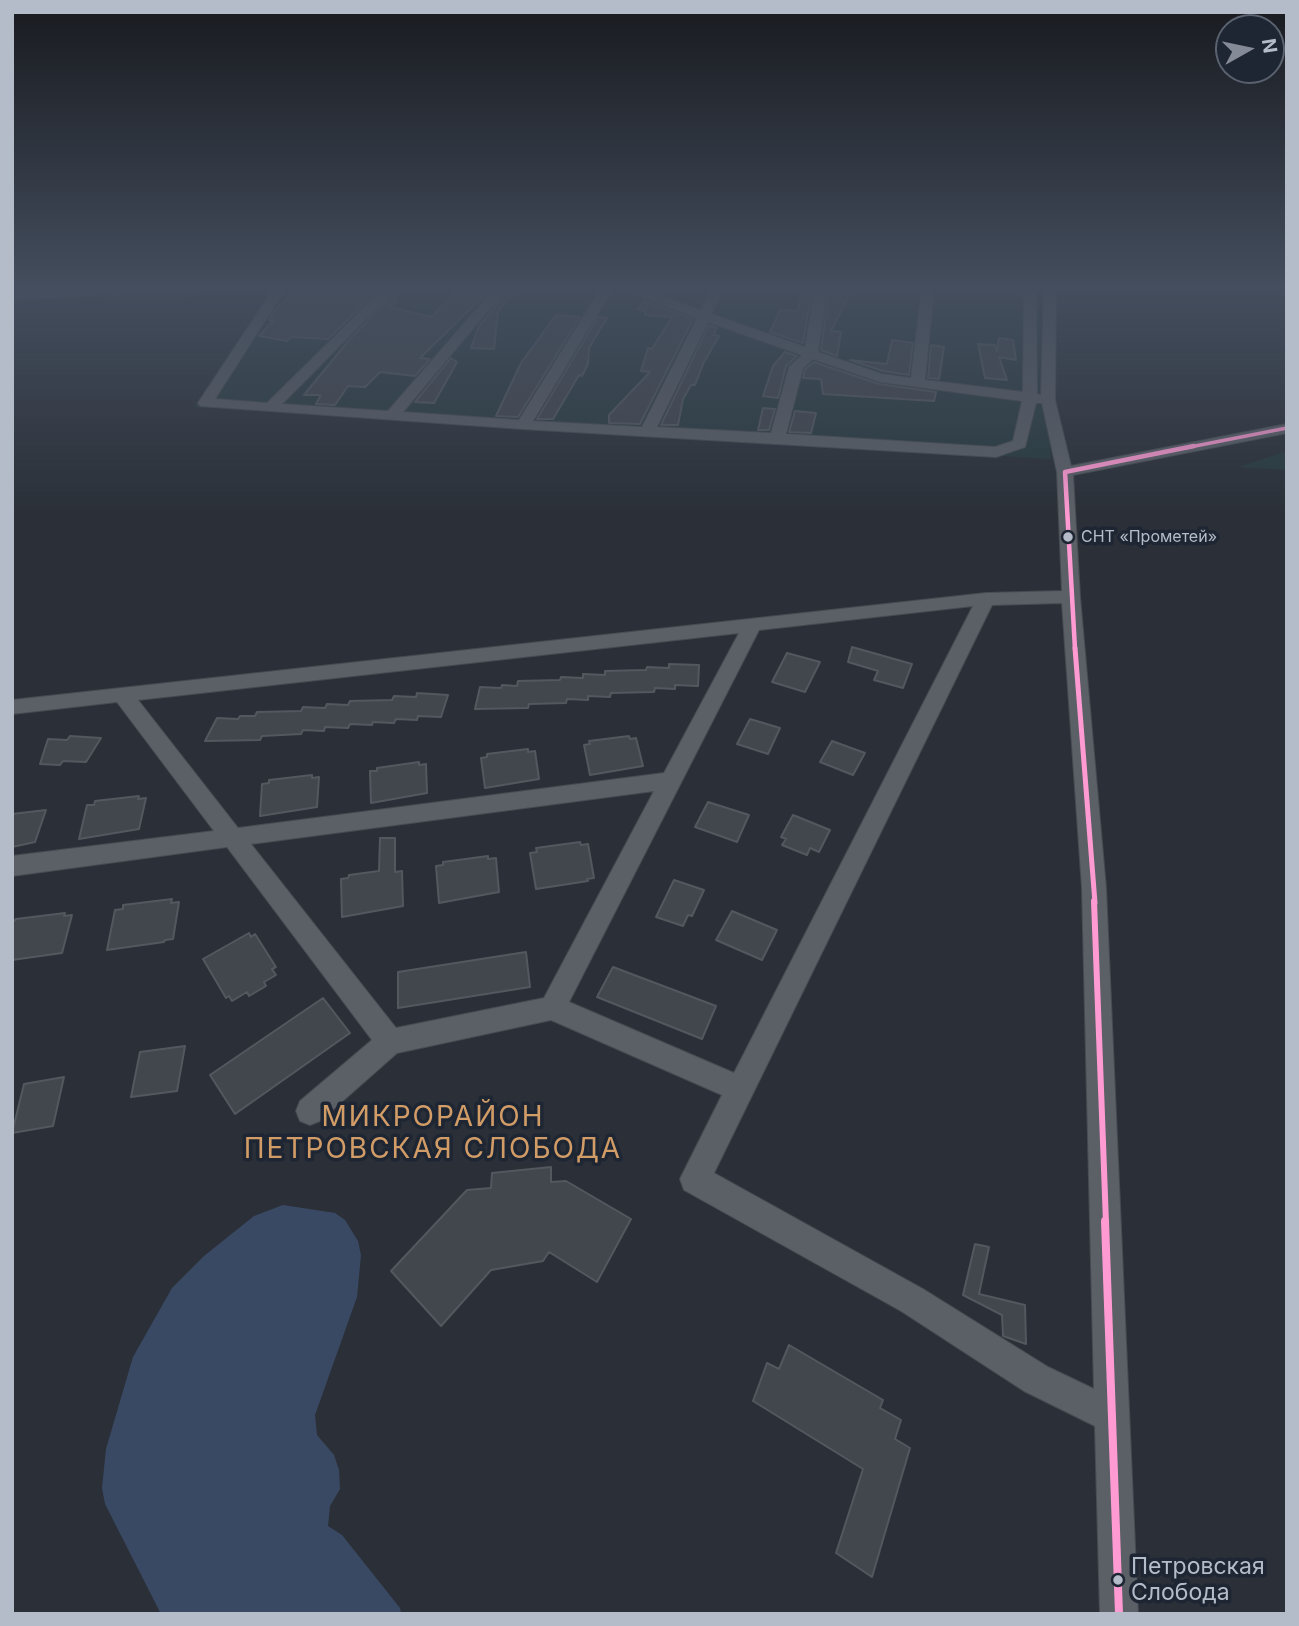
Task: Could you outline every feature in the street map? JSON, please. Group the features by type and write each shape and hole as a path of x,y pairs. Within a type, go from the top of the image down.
{"street":[{"path":"231,364 205,403 523,425 996,452 1020,444 1027,398 1031,390 1031,364"},
{"path":"272,407 315,364"},
{"path":"392,416 437,364"},
{"path":"523,425 560,364"},
{"path":"647,432 682,364"},
{"path":"776,438 796,367 800,364"},
{"path":"839,364 880,378 1048,400"},
{"path":"917,384 919,364"},
{"path":"1049,364 1048,400 1065,472 1071,597 1094,888 1119,1614"},
{"path":"1065,472 1287,428"},
{"path":"12,707 986,599 1071,597"},
{"path":"986,599 695,1179 912,1300 1036,1379 1112,1416"},
{"path":"552,1008 753,624"},
{"path":"122,694 390,1042"},
{"path":"12,866 670,781"},
{"path":"310,1111 390,1042 552,1008 742,1090"}],"shaded area":[{"path":"223,364 1044,364 1051,459 194,407"},
{"path":"1287,451 1287,470 1239,467"}],"water":[{"path":"283,1205 335,1213 345,1220 358,1241 361,1255 357,1297 315,1415 317,1435 334,1455 339,1470 340,1489 330,1506 328,1526 342,1535 400,1608 401,1614 161,1614 105,1504 102,1488 106,1449 133,1357 172,1288 204,1256 254,1216"}],"building":[{"path":"329,364 426,364 415,376 380,372 365,387 348,386 335,405 316,404 321,395 304,395"},
{"path":"446,364 456,364 434,403 415,402"},
{"path":"521,364 551,364 518,417 496,416"},
{"path":"570,364 588,364 553,419 537,419"},
{"path":"643,364 670,364 640,424 609,423 609,415 650,372 641,371"},
{"path":"690,364 703,364 695,385 691,385 683,399 678,425 661,425"},
{"path":"788,364 778,398 763,396 773,366"},
{"path":"812,364 820,364 879,384 936,392 934,401 823,394 821,379 803,378 805,369"},
{"path":"862,364 886,364 910,364 909,375"},
{"path":"929,364 941,364 939,379 928,378"},
{"path":"982,364 1001,364 1007,380 985,378"},
{"path":"763,408 775,409 769,430 758,430"},
{"path":"795,411 816,413 811,433 789,432"},
{"path":"852,647 912,664 903,688 874,680 878,671 848,662"},
{"path":"787,653 820,662 805,692 772,682"},
{"path":"669,664 699,665 698,686 675,685 675,689 655,688 654,692 611,693 610,697 588,696 588,700 567,699 566,703 529,704 528,708 475,709 480,687 501,688 502,685 517,686 518,681 560,680 561,677 583,678 583,674 605,675 605,671 669,668"},
{"path":"417,693 448,695 441,717 418,716 417,720 396,719 394,723 350,724 348,728 325,727 324,731 303,730 301,734 262,736 260,740 205,741 217,718 238,719 240,716 255,716 257,712 301,711 303,707 325,708 327,704 348,705 350,701 392,700 394,696 416,697"},
{"path":"750,719 780,728 768,754 737,744"},
{"path":"70,736 101,738 86,762 40,764 48,739 67,740"},
{"path":"629,736 630,739 636,738 643,766 590,775 584,745 590,744 589,741"},
{"path":"832,741 865,753 853,775 820,762"},
{"path":"528,749 528,752 535,751 539,779 485,788 481,758 487,757 487,754"},
{"path":"419,762 419,765 426,764 427,793 371,803 370,771"},
{"path":"312,775 312,778 319,777 317,807 260,816 262,784 269,783 269,780"},
{"path":"139,796 138,799 146,798 139,829 79,839 87,805 94,805 95,801"},
{"path":"708,802 749,815 737,842 695,827"},
{"path":"46,810 35,842 12,847 12,814"},
{"path":"793,815 830,830 819,852 810,848 807,855 782,845 786,839 781,837"},
{"path":"380,838 395,838 395,872 402,871 403,906 342,917 341,879 348,878 349,875 379,871"},
{"path":"580,842 581,845 588,844 594,878 536,889 530,853 537,852 536,848"},
{"path":"488,856 488,859 496,858 499,892 439,903 436,866 443,865 443,862"},
{"path":"674,880 704,890 692,916 688,915 683,926 656,917"},
{"path":"172,899 171,903 179,902 173,939 107,950 115,910 123,909 123,905"},
{"path":"732,911 777,930 762,960 716,940"},
{"path":"65,913 64,916 72,915 62,953 12,960 12,923 16,919"},
{"path":"249,933 251,937 255,934 276,967 272,969 276,975 264,982 266,986 249,996 247,992 232,1001 229,996 226,998 203,959"},
{"path":"526,952 530,987 398,1008 398,972"},
{"path":"613,967 716,1006 702,1039 597,997"},
{"path":"323,998 350,1033 235,1114 210,1075"},
{"path":"185,1046 177,1091 131,1097 140,1052"},
{"path":"64,1077 53,1126 12,1133 24,1084"},
{"path":"551,1167 551,1182 566,1181 631,1219 597,1282 549,1252 543,1261 491,1270 441,1326 391,1271 467,1190 491,1188 492,1173"},
{"path":"975,1244 989,1247 979,1294 1025,1305 1026,1344 1003,1336 1002,1315 963,1295"},
{"path":"789,1345 883,1400 880,1408 901,1420 895,1439 910,1448 872,1577 836,1553 863,1469 753,1401 767,1363 779,1369"}],"transit line":[{"path":"1119,1614 1094,888 1071,597 1065,472 1287,428"}],"place":[{"name":"СНТ «Прометей»","path":"1068,537"},
{"name":"Петровская Слобода","path":"1118,1580"}],"district":[{"name":"МИКРОРАЙОН ПЕТРОВСКАЯ СЛОБОДА","path":"433,1134"}]}
